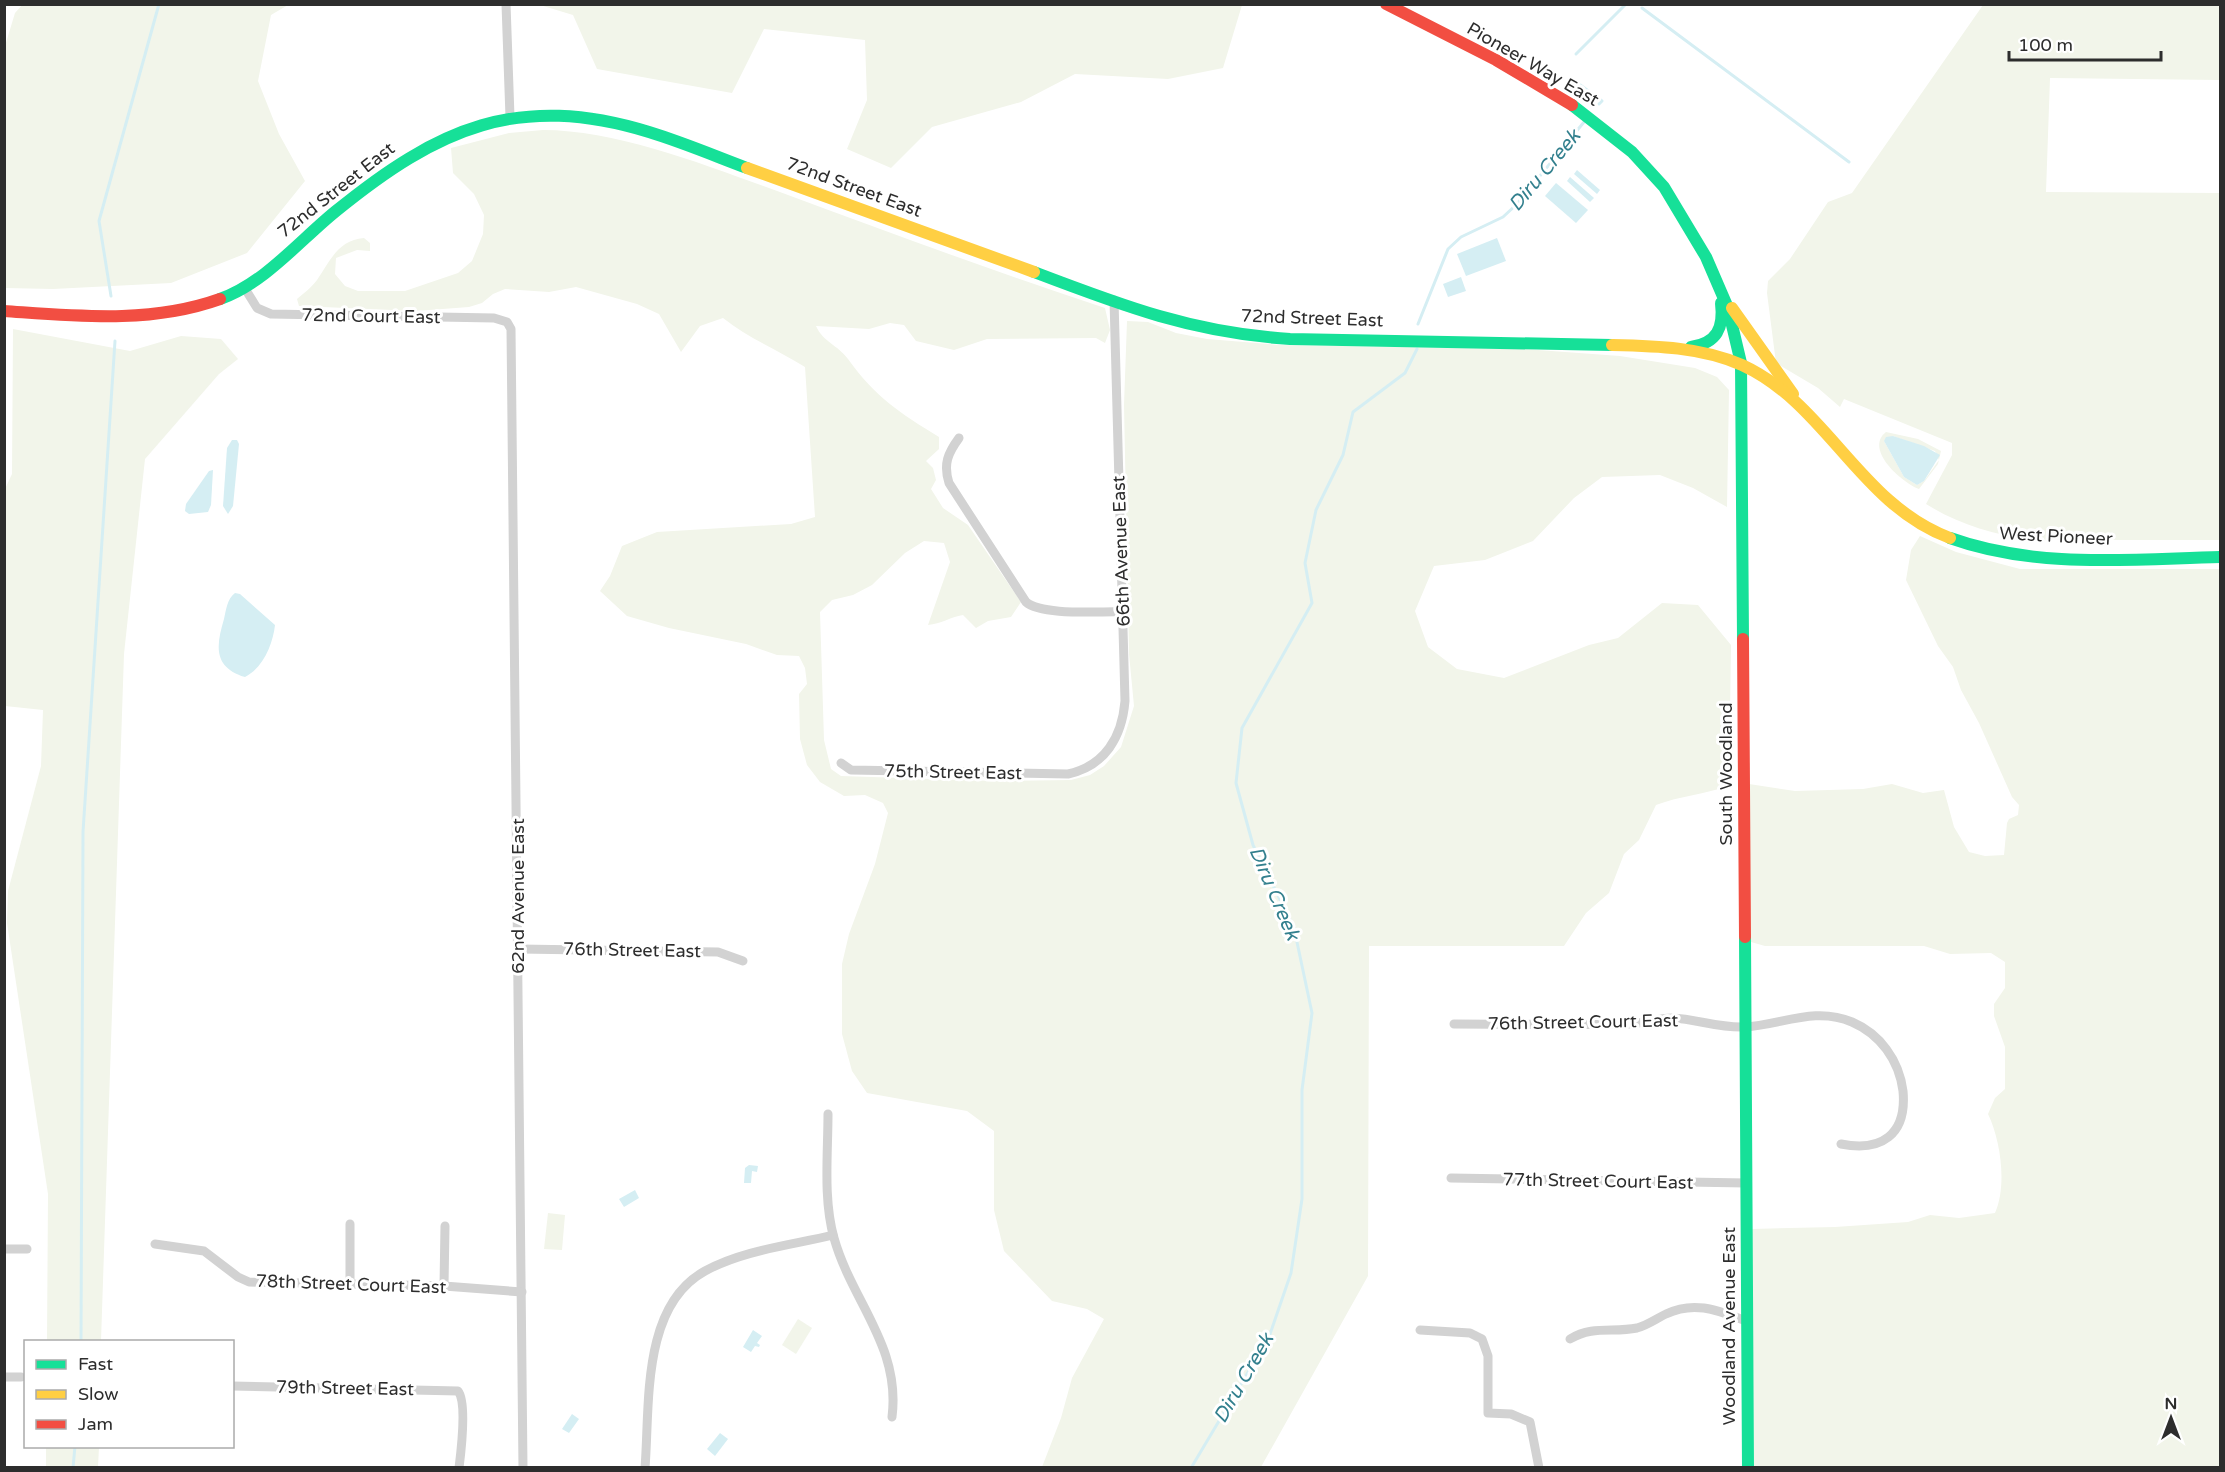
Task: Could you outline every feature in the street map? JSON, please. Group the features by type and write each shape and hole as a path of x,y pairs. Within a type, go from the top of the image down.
{"main road":[{"name":"Pioneer Way East","path":"1386,4 1578,106 1604,126 1662,184 1696,238 1727,300 1741,363"},
{"name":"72nd Street East","path":"4,311 160,315 201,306 244,287 399,161 450,134 510,117 540,114 571,115 627,125 1114,300 1202,329 1244,335 1668,348 1708,354 1741,363"},
{"path":"1668,348 1707,344 1719,334 1723,318 1716,276"},
{"path":"1727,300 1804,410"},
{"name":"West Pioneer","path":"1741,363 1783,391 1804,410 1883,497 1918,523 1966,543 2005,553 2041,556 2220,557"},
{"name":"South Woodland","path":"1741,363 1746,1184"},
{"name":"Woodland Avenue East","path":"1746,1184 1748,1467"}],"street":[{"path":"506,4 510,117"},
{"name":"72nd Court East","path":"244,287 257,308 271,314 494,318 510,325"},
{"name":"66th Avenue East","path":"1068,774 1086,769 1101,759 1114,744 1120,729 1125,701 1114,300"},
{"name":"62nd Avenue East","path":"510,325 513,346 523,1467"},
{"path":"959,438 947,456 946,472 949,483 1026,602 1035,608 1049,610 1123,612"},
{"name":"75th Street East","path":"841,763 851,770 1068,774"},
{"name":"76th Street East","path":"519,949 718,952 742,961"},
{"name":"76th Street Court East","path":"1454,1024 1628,1024 1675,1018 1714,1027 1746,1027 1800,1017 1826,1015 1850,1021 1865,1028 1885,1046 1901,1082 1903,1107 1897,1128 1892,1136 1876,1144 1853,1146 1841,1144"},
{"path":"828,1114 828,1185 833,1235 845,1270 888,1356 895,1395 892,1417"},
{"name":"77th Street Court East","path":"1451,1178 1746,1184"},
{"path":"350,1224 350,1283"},
{"path":"444,1286 445,1226"},
{"path":"645,1467 654,1344 665,1316 691,1281 707,1270 732,1260 833,1235"},
{"name":"78th Street Court East","path":"155,1244 204,1251 238,1277 249,1282 278,1285 350,1283 444,1286 522,1292"},
{"path":"4,1249 27,1249"},
{"path":"1570,1339 1593,1329 1640,1327 1674,1310 1690,1307 1714,1309 1746,1321"},
{"path":"1420,1330 1470,1333 1484,1341 1488,1356 1488,1413 1511,1414 1530,1422 1539,1467"},
{"path":"4,1377 21,1377"},
{"name":"79th Street East","path":"234,1386 458,1390 461,1395 462,1414 459,1467"}],"shaded area":[{"path":"23,4 288,5 271,15 258,81 279,134 305,181 247,253 171,283 53,289 5,288 5,46 15,13"},
{"path":"540,5 1242,5 1223,68 1168,79 1075,74 1021,102 932,127 891,168 847,149 867,100 865,40 764,29 732,93 597,69 573,15"},
{"path":"1983,5 2220,5 2220,80 2050,78 2046,192 2220,193 2220,540 2030,540 2002,535 1963,523 1926,504 1952,455 1952,443 1844,399 1840,407 1818,388 1776,363 1767,293 1768,281 1790,259 1828,202 1852,193"},
{"path":"543,130 604,136 667,153 1105,308 1110,330 1105,343 1096,338 987,339 954,350 916,341 904,325 890,323 869,329 816,326 823,336 844,354 878,394 900,412 939,437 939,449 926,461 933,468 936,480 931,489 943,508 968,525 1021,602 1011,617 988,621 976,628 963,615 928,625 950,562 944,543 924,541 905,553 872,585 853,595 832,600 820,612 824,740 831,769 841,776 995,781 1071,780 1090,775 1104,766 1121,747 1134,706 1129,654 1124,405 1127,321 1148,322 1176,333 1207,339 1280,345 1523,349 1620,356 1695,368 1717,377 1729,390 1727,507 1693,488 1660,475 1602,477 1574,498 1533,541 1485,560 1434,566 1415,611 1428,647 1457,669 1504,678 1589,645 1618,638 1662,603 1698,605 1731,645 1729,786 1656,805 1639,840 1624,854 1609,893 1586,913 1564,946 1369,946 1368,1276 1261,1467 1042,1467 1061,1418 1072,1378 1104,1319 1087,1309 1052,1301 1004,1251 994,1210 994,1131 967,1111 867,1093 852,1071 842,1034 842,964 849,934 875,864 888,813 883,803 865,795 844,796 820,782 807,765 800,739 799,694 807,684 805,668 799,656 777,655 746,644 669,628 627,616 600,591 610,576 622,546 657,532 791,524 815,517 805,367 723,318 700,326 681,352 659,314 637,304 576,287 549,292 505,289 493,294 482,303 469,307 416,311 299,306 297,299 315,283 341,247 364,238 370,243 370,251 357,250 336,258 335,274 345,286 358,291 405,291 458,273 472,261 483,234 484,215 474,194 453,173 451,148 509,133"},
{"path":"13,329 130,351 181,336 221,339 238,359 219,374 145,459 124,654 101,1340 47,1340 48,1194 7,923 8,891 41,766 43,710 5,706 4,491 12,474"},
{"path":"1886,432 1918,439 1941,451 1939,460 1938,464 1919,489 1903,480 1895,472 1882,456 1879,447 1880,439","holes":["1893,436 1935,451 1939,460 1924,481 1917,485 1904,477 1884,441"]},
{"path":"1920,536 1956,552 2020,569 2220,569 2220,1467 1754,1467 1752,1229 1908,1222 1930,1215 1959,1218 1995,1213 1999,1202 2001,1164 1993,1125 1988,1114 1995,1098 2005,1089 2005,1047 1994,1016 1994,1004 2005,988 2005,962 1991,953 1950,954 1924,946 1765,946 1751,942 1749,937 1749,784 1795,791 1863,789 1892,784 1923,793 1944,790 1954,827 1969,852 1985,856 2004,855 2007,823 2009,819 2018,815 2019,805 2012,797 1979,723 1961,690 1953,667 1938,646 1906,580 1911,550"},
{"path":"548,1213 565,1215 562,1250 544,1249"},
{"path":"798,1319 812,1328 796,1354 782,1345"},
{"path":"46,1448 99,1448 98,1467 46,1467"}],"water":[{"path":"1577,170 1600,190 1597,194 1574,174"},
{"path":"1570,177 1594,198 1590,202 1567,181"},
{"path":"1556,183 1588,210 1576,223 1545,196"},
{"path":"1497,238 1506,261 1466,276 1457,254"},
{"path":"1461,277 1466,291 1448,297 1443,284"},
{"path":"1893,436 1924,446 1940,455 1924,481 1917,485 1904,477 1884,441 1886,437"},
{"path":"232,440 237,440 239,444 233,506 228,514 223,506 227,448"},
{"path":"213,470 211,505 208,512 189,514 185,511 186,504 209,471"},
{"path":"235,593 240,594 275,625 272,640 262,662 245,677 227,668 222,661 219,647 226,608"},
{"path":"749,1165 758,1166 757,1172 752,1171 751,1183 744,1183 745,1168"},
{"path":"635,1190 639,1198 624,1207 619,1199"},
{"path":"753,1330 762,1336 757,1343 759,1347 755,1346 751,1352 743,1347"},
{"path":"572,1414 579,1419 569,1433 562,1429"},
{"path":"720,1433 728,1439 715,1456 707,1449"}],"waterway":[{"path":"111,296 99,221 159,4"},
{"name":"Diru Creek","path":"1576,54 1626,4"},
{"name":"Diru Creek","path":"1642,8 1849,162"},
{"name":"Diru Creek","path":"1572,79 1602,101 1599,104"},
{"name":"Diru Creek","path":"1418,324 1448,249 1461,237 1503,217 1517,204 1584,122"},
{"path":"81,1340 83,832 115,341"},
{"name":"Diru Creek","path":"1191,1468 1269,1337 1291,1273 1302,1199 1302,1090 1312,1013 1294,928 1253,845 1236,783 1242,728 1312,603 1305,563 1316,510 1343,455 1353,412 1405,373 1417,349"},
{"path":"73,1468 75,1448"}],"traffic: fast":[{"path":"1572,105 1632,152 1664,187 1706,257 1728,308 1741,363 1743,639"},
{"path":"220,299 252,283 267,272 323,222 373,182 445,139 482,125 519,118 559,116 602,121 649,132 747,168"},
{"path":"1034,272 1159,316 1222,331 1255,336 1290,339 1612,345"},
{"path":"1691,347 1707,342 1717,333 1721,320 1721,303"},
{"path":"1950,538 1983,548 2049,558 2118,560 2220,557"},
{"path":"1745,937 1748,1468"}],"traffic: slow":[{"path":"747,168 1034,272"},
{"path":"1732,308 1793,394"},
{"path":"1612,345 1662,347 1711,354 1742,365 1772,382 1798,404 1891,502 1918,522 1950,538"}],"traffic: jam":[{"path":"1386,4 1496,60 1572,105"},
{"path":"4,311 86,316 140,315 194,307 220,299"},
{"path":"1743,639 1745,937"}]}
